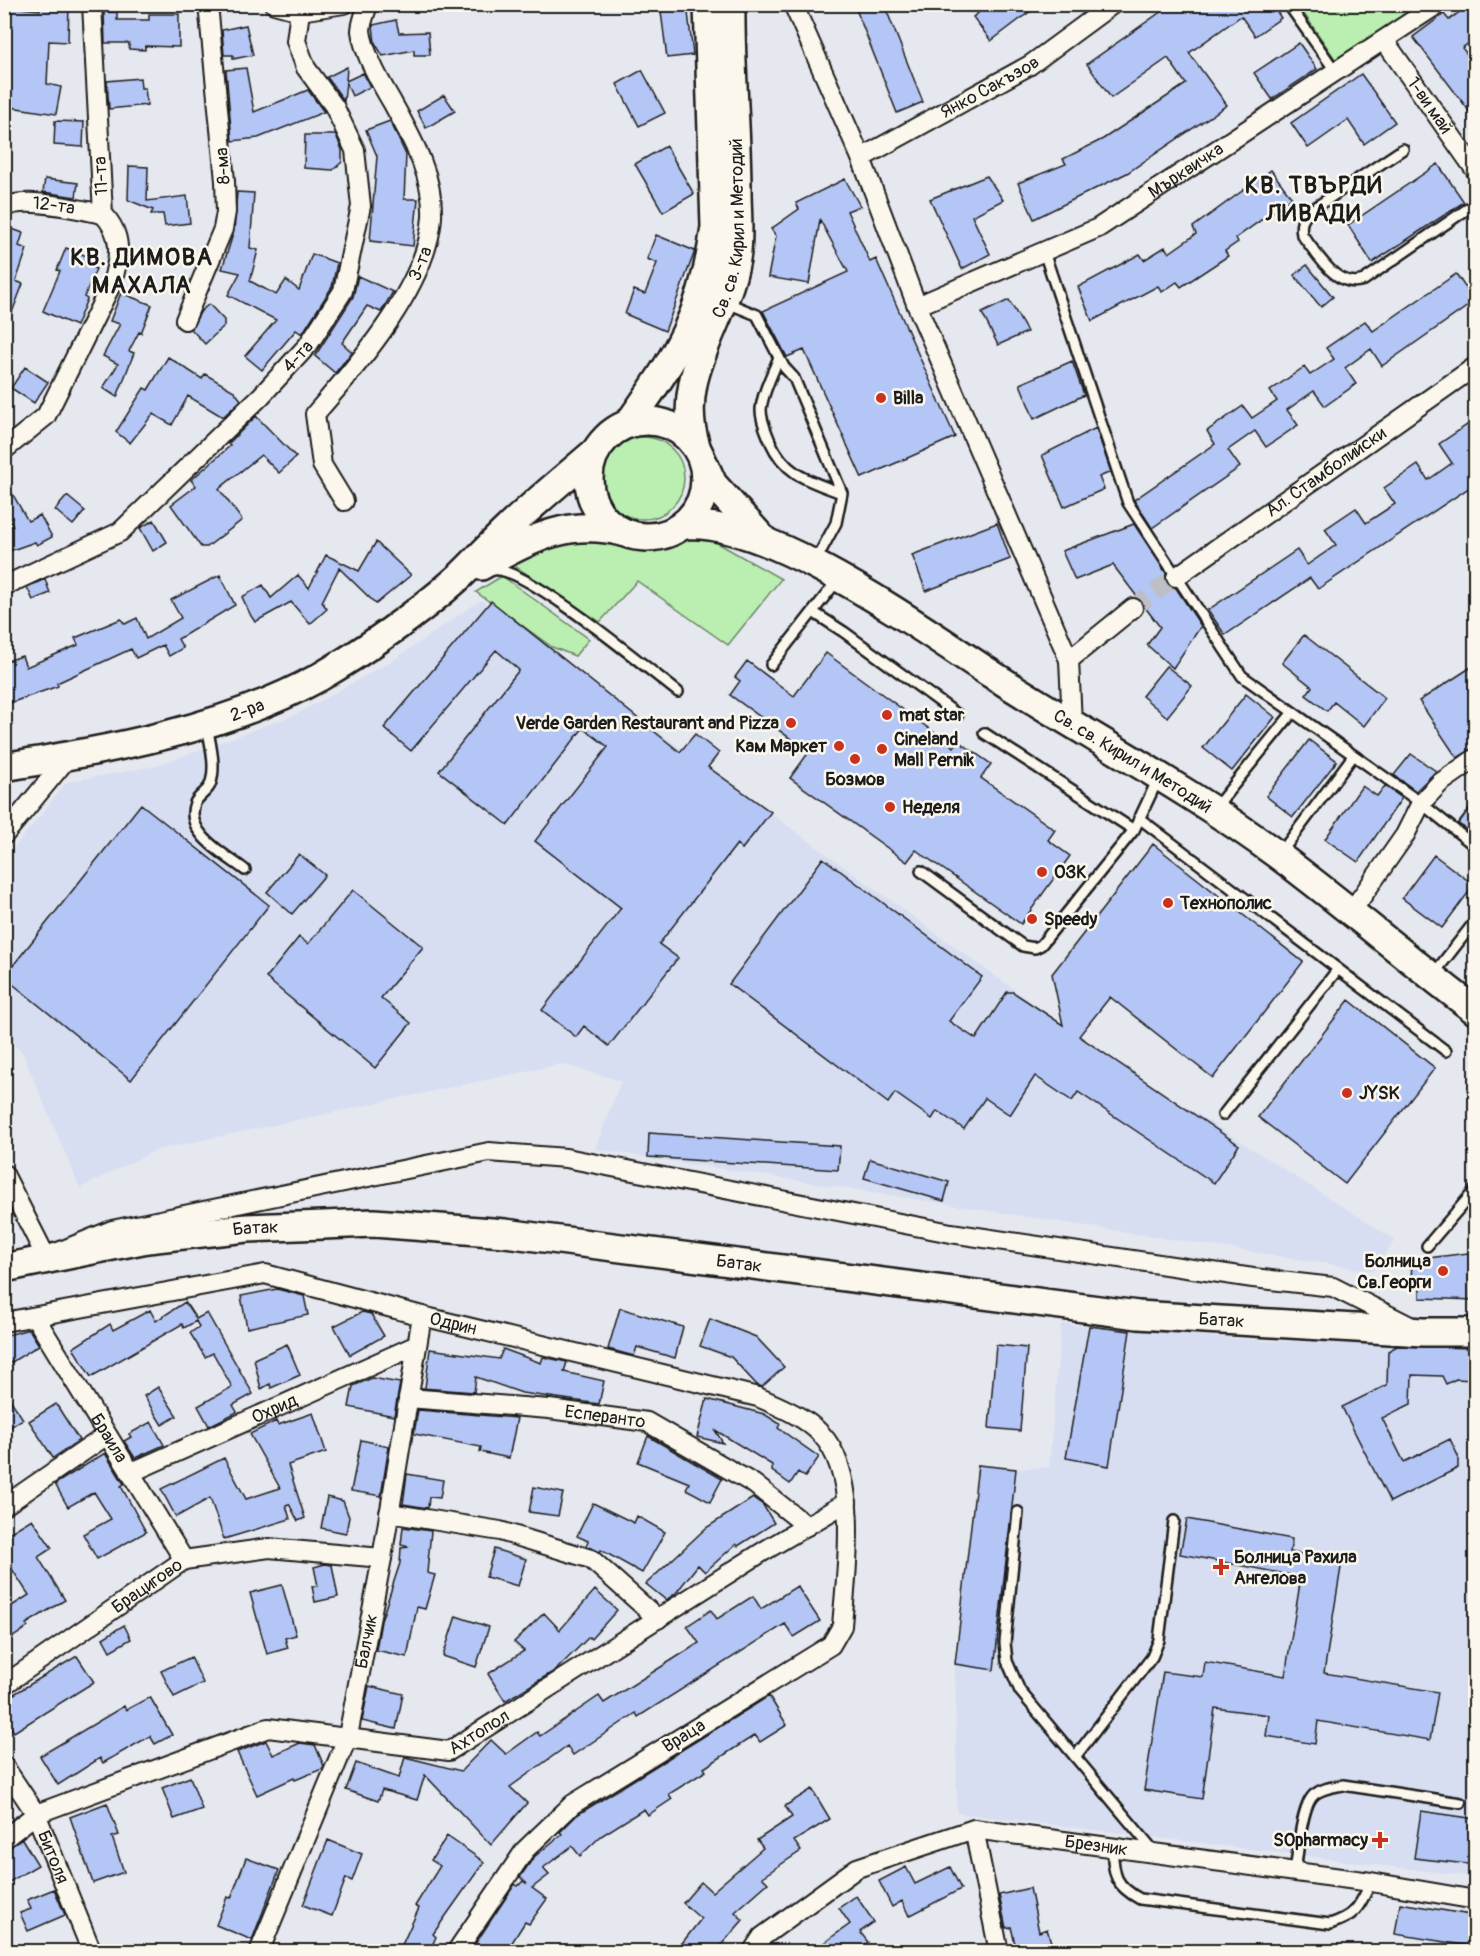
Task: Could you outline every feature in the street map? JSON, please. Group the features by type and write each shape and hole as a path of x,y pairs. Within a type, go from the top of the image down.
{"main road":[{"name":"Св. св. Кирил и Методий","path":"629,423 678,352 700,302 711,255 714,227 708,4"},
{"name":"Св. св. Кирил и Методий","path":"731,4 736,256 732,279 696,369 690,392 688,414 700,454 713,484 768,544"},
{"path":"648,420 666,424 683,433 700,454 706,479 703,497 696,512 684,525 670,533 656,537 625,533 608,523 596,507 590,489 590,469 596,451 610,434 629,423 648,420"},
{"name":"2-ра","path":"4,767 69,756 206,723 238,713 318,677 373,642 458,578 507,528 596,451"},
{"name":"Св. св. Кирил и Методий","path":"684,525 705,523 725,528 768,544 838,579 1159,777 1278,855 1476,1011"},
{"name":"2-ра","path":"458,578 550,532 573,527 608,529 625,533"},
{"name":"Батак","path":"4,1268 46,1257 147,1239 247,1228 374,1223 505,1233 1138,1315 1423,1332 1476,1332"}],"street":[{"name":"11-та","path":"4,450 46,416 112,283 118,261 119,236 103,214 92,4"},
{"name":"8-ма","path":"185,320 223,229 226,212 208,4"},
{"path":"274,4 300,11 344,4"},
{"name":"3-та","path":"344,501 322,465 315,414 361,362 416,275 432,216 429,187 419,155 381,82 361,30 368,4"},
{"path":"793,4 861,158 917,306 1069,660 1072,723"},
{"name":"Янко Сакъзов","path":"861,158 1030,65 1113,4"},
{"name":"Мърквичка","path":"917,306 1098,228 1438,4"},
{"name":"4-та","path":"4,586 120,532 261,396 308,345 343,291 361,206 355,150 334,106 306,68 296,41 300,11"},
{"name":"1-ви май","path":"1384,40 1472,160"},
{"name":"12-та","path":"4,208 16,202 34,203 103,214"},
{"name":"Ал. Стамболийски","path":"1176,577 1476,366"},
{"path":"1069,660 1133,608"},
{"path":"4,835 69,756"},
{"path":"1351,912 1405,835 1421,803 1440,783 1476,758"},
{"path":"4,1174 46,1257 112,1230 489,1152 566,1158 951,1233 1253,1278 1333,1287 1423,1332"},
{"name":"Одрин","path":"4,1322 266,1274 422,1316 758,1397 792,1412 822,1435 843,1482 847,1502"},
{"name":"Балчик","path":"259,1952 348,1736 382,1558 422,1316"},
{"name":"Браила","path":"35,1317 184,1560"},
{"name":"Охрид","path":"130,1473 417,1345"},
{"name":"Есперанто","path":"408,1398 549,1409 646,1422 754,1484 807,1526"},
{"path":"4,1506 107,1435"},
{"name":"Ахтопол","path":"4,1839 36,1814 268,1728 348,1736 449,1751 658,1618 847,1502"},
{"name":"Враца","path":"456,1952 525,1850 573,1804 831,1645 842,1626 849,1537 847,1502"},
{"path":"389,1514 500,1531 591,1559 658,1618"},
{"name":"Брацигово","path":"4,1685 184,1560 269,1548 382,1558"},
{"name":"Битоля","path":"4,1766 36,1814 92,1952"},
{"path":"974,1829 999,1952"},
{"name":"Брезник","path":"752,1952 762,1937 857,1868 974,1829 1371,1881 1476,1900"}],"lane":[{"path":"1288,4 1335,72"},
{"path":"1403,149 1303,218 1300,226 1302,235 1339,278 1347,283 1364,280 1476,203"},
{"path":"1044,252 1128,503 1242,676 1421,803 1476,847"},
{"path":"722,302 757,315 778,357 794,378 842,493 836,523 813,565"},
{"path":"778,357 761,410 765,428 775,452 788,470 813,483 842,493"},
{"path":"458,578 500,569 513,573 539,587 678,692"},
{"path":"771,665 838,579"},
{"path":"813,612 958,715"},
{"path":"1212,812 1293,712"},
{"path":"206,723 213,768 210,787 195,802 193,819 204,839 245,870"},
{"path":"984,733 1134,830"},
{"path":"1278,855 1353,756"},
{"path":"921,871 1023,946 1035,948 1041,945 1134,830 1159,777"},
{"path":"1139,818 1446,1051"},
{"path":"1431,977 1476,920"},
{"path":"1224,1115 1338,969"},
{"path":"1427,1246 1476,1189"},
{"path":"1018,1512 1005,1643 1007,1661 1020,1691 1156,1853"},
{"path":"1075,1757 1152,1657 1159,1640 1174,1521"},
{"path":"1295,1872 1307,1805 1314,1794 1328,1788 1343,1785 1461,1803"},
{"path":"1112,1847 1114,1876 1127,1892 1140,1899 1318,1923 1330,1924 1347,1918 1358,1910 1371,1881"}],"shaded area":[{"path":"481,600 602,691 1100,1052 1395,1240 1373,1271 595,1149 621,1081 561,1064 156,1150 80,1188 22,1052 5,1037 4,860 67,782 155,766 297,714 395,659"},
{"name":"Болница Рахила Ангелова","path":"1061,1324 1267,1341 1475,1346 1475,1877 957,1813 955,1664 978,1465 1016,1469 1049,1467"}],"green space":[{"path":"1298,5 1423,5 1337,62"},
{"path":"635,437 651,437 666,444 677,455 684,470 681,494 672,507 651,519 635,519 620,512 609,501 602,486 602,470 609,455 620,444"},
{"path":"700,533 781,579 728,645 637,581 600,622 513,565 527,553 600,535 628,547 650,549 672,544"},
{"path":"502,576 589,639 575,656 552,647 476,592"}],"building":[{"path":"40,4 69,4 68,42 49,41 47,84 61,87 56,114 4,106 9,7 40,10"},
{"path":"660,4 687,4 693,55 667,58"},
{"path":"854,4 884,4 923,102 897,113"},
{"path":"990,4 1040,4 991,41 973,17"},
{"path":"1172,4 1272,4 1281,18 1255,36 1241,16 1189,53 1227,105 1127,173 1034,219 1018,183 1066,164 1063,159 1103,139 1186,84 1168,58 1111,98 1087,64"},
{"path":"1470,4 1476,4 1476,38 1462,48 1476,65 1476,120 1413,37 1444,14 1449,20"},
{"path":"104,12 117,12 117,20 149,20 149,14 179,14 179,47 145,46 145,50 129,49 129,43 105,43"},
{"path":"396,20 399,33 428,32 430,55 414,55 414,50 383,56 375,43 373,25"},
{"path":"246,25 253,55 233,59 233,55 224,55 222,30"},
{"path":"1299,43 1317,69 1272,99 1254,73"},
{"path":"347,67 346,81 363,73 370,87 352,96 346,82 344,101 327,77"},
{"path":"246,68 254,112 308,90 324,112 258,138 232,141 226,70"},
{"path":"642,70 665,113 639,126 617,84"},
{"path":"1361,74 1395,122 1364,144 1348,120 1308,148 1291,123"},
{"path":"140,78 141,88 145,88 147,105 109,109 107,81"},
{"path":"444,95 455,111 426,128 417,111"},
{"path":"55,121 84,122 83,147 54,145"},
{"path":"390,121 406,155 404,199 418,199 413,246 370,241 377,156 366,130"},
{"path":"305,135 336,135 342,150 342,162 333,170 304,168"},
{"path":"666,146 694,194 663,212 635,164"},
{"path":"1438,164 1464,202 1372,263 1348,225"},
{"path":"129,166 148,167 147,201 187,196 190,223 165,226 163,214 151,214 153,210 128,200"},
{"path":"1271,170 1292,198 1236,238 1238,242 1225,251 1228,256 1181,287 1177,282 1162,292 1158,286 1092,321 1078,287 1140,254 1144,260 1165,247 1169,253 1196,234 1193,227"},
{"path":"987,176 1003,200 972,216 990,254 962,269 930,199"},
{"path":"45,179 78,183 76,197 43,192"},
{"name":"Billa","path":"845,179 860,206 847,211 870,262 876,259 955,437 862,478 804,350 787,357 763,311 848,272 820,220 809,284 768,277 776,236 771,229 799,209 796,203"},
{"path":"237,192 254,193 250,248 258,250 250,281 276,295 286,280 299,290 312,254 337,263 332,287 302,334 296,330 262,370 245,356 276,320 228,295 240,273 222,269 234,231"},
{"path":"4,226 23,233 19,246 27,249 16,281 23,284 6,328"},
{"path":"656,235 695,251 665,331 625,314 634,290 645,294 657,263 647,259"},
{"path":"66,248 87,256 84,264 96,269 84,297 87,299 76,326 43,311 60,271 57,270"},
{"path":"1307,265 1333,297 1321,307 1294,275"},
{"path":"1456,274 1475,301 1382,366 1371,349 1345,368 1356,384 1325,406 1314,391 1287,410 1298,425 1266,447 1255,431 1228,450 1240,467 1152,528 1134,500 1215,444 1207,431 1243,406 1252,418 1277,401 1270,391 1304,367 1310,375 1334,359 1326,348 1365,321 1373,331"},
{"path":"358,276 393,292 381,312 367,306 342,343 352,352 335,373 315,356 353,297"},
{"path":"121,293 152,305 141,333 139,332 129,351 134,353 117,397 103,388 118,364 103,356 120,324 110,321"},
{"path":"1009,300 1027,332 998,345 982,313"},
{"path":"209,304 224,320 224,326 205,344 191,329 201,311"},
{"path":"168,357 202,379 205,374 234,391 241,400 223,417 188,396 172,425 153,414 130,443 116,432 144,388 148,390"},
{"path":"1072,361 1084,395 1034,419 1020,384"},
{"path":"25,367 48,382 34,403 11,388"},
{"path":"256,416 296,457 279,473 261,455 219,489 242,520 207,547 201,547 171,505 196,486 191,480 230,446 228,444"},
{"path":"1476,419 1476,483 1318,589 1310,578 1225,635 1208,610 1297,550 1307,565 1336,545 1325,529 1356,508 1366,523 1395,504 1384,488 1418,465 1428,480 1452,463 1439,444"},
{"path":"1096,428 1111,472 1099,477 1104,489 1064,507 1042,455"},
{"path":"4,479 28,521 40,515 52,537 37,545 35,542 4,553 4,529 13,526 4,511"},
{"path":"67,496 85,511 73,525 55,510"},
{"path":"154,520 167,542 153,551 140,528"},
{"path":"997,523 1010,559 926,591 912,555"},
{"path":"1134,524 1166,573 1167,583 1176,588 1201,626 1173,668 1147,645 1160,627 1113,565 1075,580 1062,551"},
{"path":"376,542 411,575 376,604 339,568 322,602 327,609 310,624 291,602 255,622 251,616 242,597 263,585 271,598 298,575 309,588 326,555 359,571"},
{"path":"220,575 235,605 178,639 183,648 169,656 163,645 136,658 131,649 57,683 58,686 10,703 4,689 4,662 22,656 26,667 78,645 75,638 121,619 125,624 137,618 146,639 181,618 171,600"},
{"path":"45,579 50,593 33,600 27,587"},
{"path":"491,601 680,752 695,734 719,753 708,767 771,812 742,849 737,844 659,944 678,958 609,1046 584,1026 576,1037 542,1010 621,908 535,841 608,747 583,728 508,825 439,771 519,670 496,650 411,751 384,728"},
{"path":"1304,635 1385,698 1364,726 1334,702 1327,711 1306,695 1312,687 1282,663"},
{"path":"826,653 954,747 958,741 991,764 981,778 1055,830 1048,840 1070,856 1021,924 916,850 907,862 790,778 809,752 730,695 740,681 735,677 747,661 794,696"},
{"path":"1476,664 1476,747 1457,758 1419,701"},
{"path":"1166,666 1192,686 1167,717 1142,696"},
{"path":"1246,694 1275,717 1232,771 1203,748"},
{"path":"1309,740 1337,761 1293,817 1266,796"},
{"path":"1411,754 1436,771 1416,791 1394,775"},
{"path":"1362,786 1377,796 1385,786 1402,798 1358,862 1325,839"},
{"path":"1476,800 1476,835 1458,824"},
{"path":"141,804 269,905 131,1080 4,977"},
{"path":"1153,844 1303,962 1213,1078 1110,997 1079,1036 1239,1145 1214,1183 1078,1092 1072,1101 1035,1076 1010,1115 985,1098 964,1129 937,1111 932,1119 895,1093 888,1103 729,984 823,858 982,977 949,1021 976,1039 1007,992 1013,992 1063,1025 1052,974"},
{"path":"299,854 325,875 292,914 267,892"},
{"path":"1434,855 1474,885 1442,928 1402,898"},
{"path":"353,890 423,947 381,998 411,1023 375,1068 266,978 299,937 308,944"},
{"name":"JYSK","path":"1349,1000 1435,1068 1345,1184 1258,1117"},
{"path":"649,1133 840,1146 838,1170 648,1157"},
{"path":"870,1159 949,1182 944,1201 864,1178"},
{"name":"Болница Св.Георги","path":"1476,1252 1476,1300 1420,1298 1420,1282 1411,1283 1412,1260"},
{"path":"277,1289 304,1296 308,1315 247,1328 241,1296"},
{"path":"185,1302 196,1319 207,1313 253,1394 233,1405 237,1412 209,1426 198,1406 232,1387 213,1353 205,1357 190,1333 199,1327 196,1321 184,1328 182,1324 91,1377 73,1348 110,1324 113,1330 150,1310 156,1321"},
{"path":"620,1308 683,1327 675,1358 637,1347 634,1356 608,1349"},
{"path":"362,1312 371,1314 384,1336 350,1355 334,1326"},
{"path":"710,1319 756,1337 784,1367 762,1387 757,1385 731,1357 700,1346"},
{"path":"1089,1326 1130,1331 1109,1466 1066,1458"},
{"path":"29,1329 39,1345 4,1367 4,1336"},
{"path":"287,1344 300,1375 271,1388 270,1384 261,1389 254,1359"},
{"path":"996,1345 1027,1348 1020,1431 989,1428"},
{"path":"1397,1346 1473,1348 1473,1380 1456,1379 1446,1384 1442,1376 1412,1375 1411,1404 1382,1418 1404,1462 1450,1439 1458,1456 1458,1468 1390,1502 1342,1407 1387,1385 1388,1351"},
{"path":"430,1349 499,1359 503,1349 541,1363 543,1357 567,1362 564,1372 604,1381 599,1404 522,1393 476,1377 474,1392 422,1388 425,1388"},
{"path":"372,1378 400,1383 394,1416 349,1407 353,1386"},
{"path":"158,1387 177,1416 162,1425 144,1396"},
{"path":"4,1390 23,1419 4,1431"},
{"path":"707,1399 764,1414 780,1424 778,1428 819,1457 805,1477 798,1472 790,1484 772,1471 772,1465 715,1430 723,1443 697,1437"},
{"path":"56,1404 79,1440 53,1458 29,1421"},
{"path":"418,1410 517,1418 509,1458 480,1452 481,1447 414,1434"},
{"path":"313,1413 326,1452 288,1465 305,1518 298,1521 289,1504 286,1505 290,1519 224,1539 210,1498 176,1517 161,1489 224,1458 246,1499 280,1488 250,1434 276,1421 278,1425"},
{"path":"151,1422 164,1445 135,1458 124,1441 131,1437 129,1434"},
{"path":"648,1436 722,1479 710,1502 686,1489 689,1483 638,1462"},
{"path":"361,1440 389,1446 381,1496 351,1491"},
{"path":"105,1453 124,1484 121,1486 146,1532 97,1559 83,1534 111,1519 94,1492 68,1507 55,1484"},
{"path":"978,1465 1016,1469 994,1670 955,1664"},
{"path":"407,1474 443,1480 440,1498 429,1497 428,1508 403,1504"},
{"path":"534,1487 563,1493 558,1516 529,1512"},
{"path":"327,1497 343,1501 349,1517 346,1533 321,1528"},
{"path":"753,1498 763,1505 774,1523 738,1546 736,1544 705,1572 698,1565 676,1593 666,1600 646,1584 706,1528"},
{"path":"593,1503 634,1523 637,1516 665,1532 642,1573 601,1550 600,1552 586,1546 588,1541 577,1536"},
{"path":"32,1519 52,1548 38,1557 65,1600 26,1624 28,1627 4,1643 4,1611 29,1595 4,1557 4,1536"},
{"path":"1187,1519 1292,1539 1290,1552 1342,1561 1324,1673 1438,1692 1430,1740 1318,1721 1315,1744 1266,1736 1269,1715 1215,1708 1202,1799 1144,1790 1163,1672 1203,1677 1205,1662 1285,1676 1301,1577 1180,1554"},
{"path":"403,1527 431,1531 427,1573 435,1575 425,1609 417,1607 407,1657 376,1650 381,1621 400,1563 401,1548 409,1547 401,1545"},
{"path":"494,1549 526,1559 518,1586 486,1577"},
{"path":"332,1565 338,1597 315,1602 312,1586 318,1586 314,1567"},
{"path":"282,1585 296,1635 285,1638 288,1648 267,1654 250,1593"},
{"path":"797,1586 820,1621 794,1637 785,1624 638,1717 636,1713 573,1755 567,1746 510,1787 527,1803 491,1845 425,1775 417,1800 382,1790 378,1801 346,1790 356,1763 399,1778 405,1757 461,1771 491,1740 506,1754 537,1732 540,1736 599,1696 604,1703 699,1643 687,1626 711,1610 717,1619 753,1596 761,1609"},
{"path":"595,1590 617,1610 591,1639 589,1637 556,1670 505,1701 488,1674 524,1651 514,1642 544,1613 560,1630"},
{"path":"456,1616 489,1627 476,1667 443,1656"},
{"path":"124,1625 131,1639 110,1651 103,1638"},
{"path":"77,1656 94,1682 14,1732 4,1717 4,1700"},
{"path":"191,1657 203,1683 174,1697 161,1671"},
{"path":"369,1686 403,1694 396,1729 362,1721"},
{"path":"769,1696 787,1725 760,1742 755,1735 704,1768 706,1771 669,1794 672,1799 648,1815 644,1809 601,1836 580,1856 572,1846 543,1868 549,1875 532,1888 547,1899 529,1924 525,1922 506,1952 480,1952 473,1947 515,1884 518,1886 523,1881 527,1884 520,1877 534,1857 562,1834 560,1832 577,1815"},
{"path":"150,1697 172,1735 155,1744 150,1736 103,1763 100,1758 58,1785 40,1756 124,1706 126,1710"},
{"path":"266,1741 273,1755 300,1743 315,1745 324,1766 322,1769 295,1780 294,1778 257,1795 237,1752"},
{"path":"190,1777 202,1809 174,1819 162,1788"},
{"path":"812,1789 830,1819 794,1841 801,1851 762,1877 768,1883 735,1912 743,1920 715,1952 675,1952 701,1919 683,1903 701,1882 712,1892 763,1848 757,1840 792,1817 785,1806"},
{"path":"107,1803 119,1835 112,1837 124,1872 93,1883 70,1817"},
{"path":"1421,1811 1476,1819 1476,1865 1414,1858"},
{"path":"447,1836 484,1862 433,1934 436,1937 429,1952 412,1952 401,1947 419,1908 415,1906 440,1866 431,1860"},
{"path":"22,1839 38,1865 4,1885 4,1850"},
{"path":"328,1840 362,1854 352,1881 346,1878 332,1916 303,1905"},
{"path":"246,1858 279,1870 252,1940 216,1925 227,1897 231,1898"},
{"path":"906,1867 915,1884 950,1867 961,1889 909,1916 902,1901 892,1907 879,1881"},
{"path":"1030,1888 1039,1932 1047,1929 1054,1952 1017,1952 1011,1927 1006,1928 999,1895"},
{"path":"54,1889 65,1915 28,1931 20,1913 31,1909 27,1900"},
{"path":"856,1896 874,1922 860,1932 868,1942 854,1952 811,1952 850,1924 839,1908"},
{"path":"1400,1903 1476,1916 1476,1947 1395,1934"}],"tunnel":[{"path":"1133,608 1176,577"}],"place":[{"name":"Billa","path":"881,398"},
{"name":"mat star","path":"887,715"},
{"name":"Verde Garden Restaurant and Pizza","path":"791,723"},
{"name":"Кам Маркет","path":"839,746"},
{"name":"Cineland Mall Pernik","path":"882,749"},
{"name":"Бозмов","path":"855,759"},
{"name":"Неделя","path":"890,807"},
{"name":"ОЗК","path":"1042,872"},
{"name":"Технополис","path":"1168,903"},
{"name":"Speedy","path":"1032,919"},
{"name":"JYSK","path":"1347,1093"},
{"name":"Болница Св.Георги","path":"1443,1271"},
{"name":"Болница Рахила Ангелова","path":"1221,1567"},
{"name":"SOpharmacy","path":"1380,1840"}],"district":[{"name":"КВ. ТВЪРДИ ЛИВАДИ","path":"1314,199"},
{"name":"КВ. ДИМОВА МАХАЛА","path":"142,271"}]}
